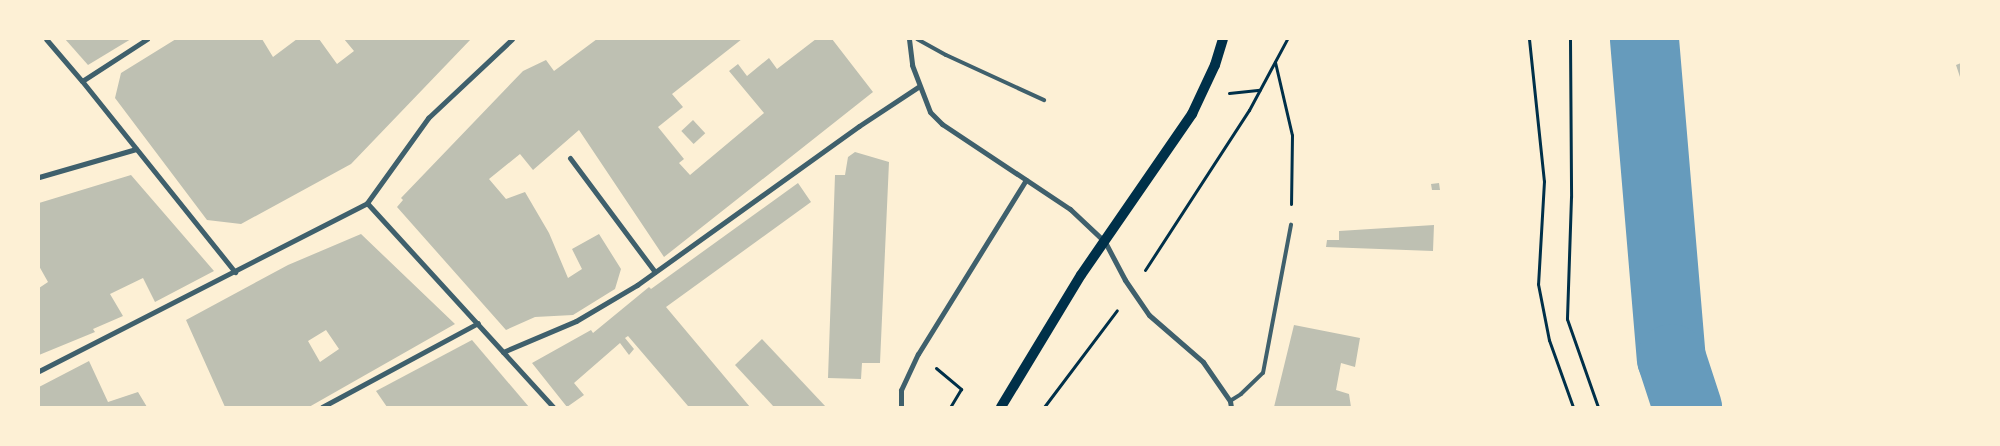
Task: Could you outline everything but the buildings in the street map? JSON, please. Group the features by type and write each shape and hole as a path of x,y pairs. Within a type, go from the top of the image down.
{"main road":[{"path":"1001,407 1081,275 1192,114 1215,65 1223,39"}],"street":[{"path":"46,39 235,272"},
{"path":"82,81 147,39"},
{"path":"39,371 367,203 428,118 512,39"},
{"path":"909,39 912,65 918,87 930,112 942,124 1070,208 1105,242 1132,290 1149,315 1204,362 1230,404"},
{"path":"503,352 576,321 655,272 918,87"},
{"path":"39,178 136,149"},
{"path":"570,158 655,272"},
{"path":"902,407 901,390 918,354 1026,180"},
{"path":"367,203 553,407"},
{"path":"322,407 478,323"}],"lane":[{"path":"918,39 946,55 1044,100"},
{"path":"1230,404 1263,373 1291,225"}],"path":[{"path":"1044,407 1132,290 1162,246 1249,110 1287,39"},
{"path":"1529,39 1544,181 1538,284 1548,340 1573,407"},
{"path":"1570,39 1571,197 1567,319 1598,407"},
{"path":"1275,61 1292,135 1291,225"},
{"path":"918,354 961,389 950,407"}],"waterway":[{"path":"1644,39 1671,358 1687,407"}]}
